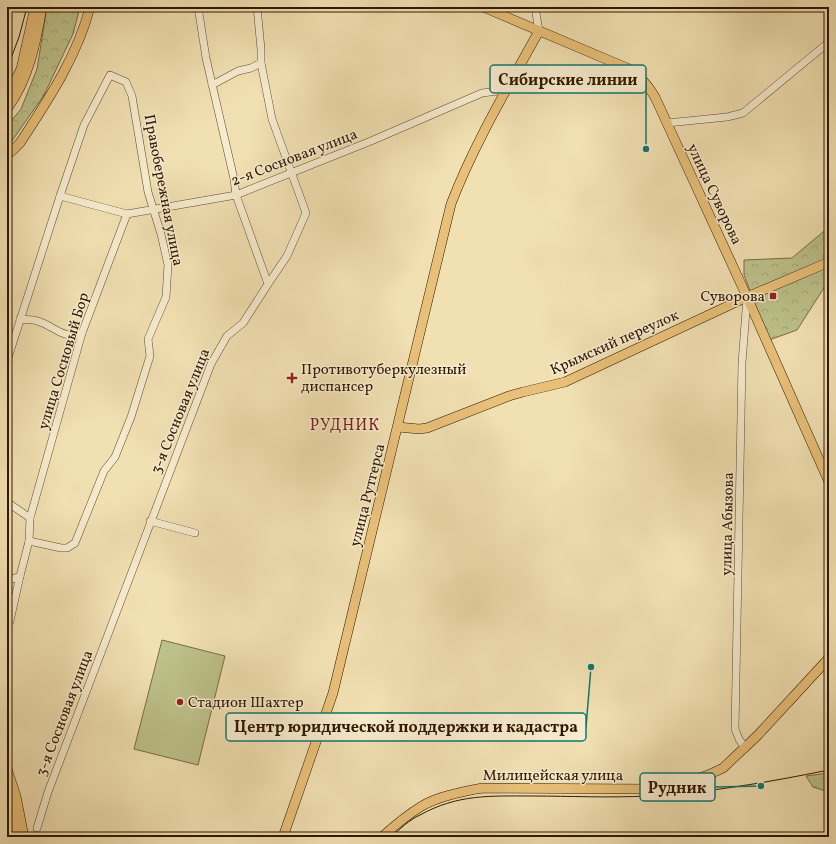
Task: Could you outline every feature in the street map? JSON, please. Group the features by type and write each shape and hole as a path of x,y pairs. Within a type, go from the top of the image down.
{"main road":[{"path":"7,98 21,69 35,7"},
{"path":"7,109 19,90 28,69 38,32 42,7"},
{"path":"7,155 20,143 58,82 82,35 90,7"},
{"name":"улица Суворова","path":"483,7 616,63 635,73 651,90 747,297 829,482"},
{"name":"улица Рутгерса","path":"283,837 334,693 451,204 472,155 539,31"},
{"name":"Крымский переулок","path":"398,427 427,428 509,396 565,382 747,297 829,262"},
{"name":"Милицейская улица","path":"382,837 393,826 422,806 465,791 482,788 654,789 677,786 708,775 723,768 745,748 829,658"},
{"path":"7,769 16,796 24,837"},
{"path":"7,793 17,837"}],"street":[{"path":"198,7 206,58 234,179 236,195 268,284"},
{"path":"257,7 262,63 272,119 291,174"},
{"path":"534,7 539,31"},
{"path":"667,123 727,117 743,113 829,42"},
{"path":"212,85 238,71 251,68 262,63"},
{"name":"Правобережная улица","path":"30,541 61,548 67,548 75,543 104,472 115,457 131,416 150,356 148,339 166,296 168,265 147,186 132,96 126,82 110,74 84,124 60,196"},
{"name":"2-я Сосновая улица","path":"60,196 127,214 236,195 371,141 482,93 506,90"},
{"name":"3-я Сосновая улица","path":"37,828 48,792 211,364 227,336 243,323 287,256 306,213 303,200 291,174"},
{"path":"7,361 60,196"},
{"name":"улица Сосновый Бор","path":"10,620 30,541 30,518 82,333 127,214"},
{"name":"улица Абызова","path":"745,748 735,729 742,363 747,297"},
{"path":"20,319 37,321 56,331 74,336 82,333"},
{"path":"7,502 30,518"},
{"path":"150,522 195,534"},
{"path":"7,578 14,579 20,576"}],"green space":[{"path":"47,7 80,7 73,34 44,95 7,148 7,126 21,109 37,69"},
{"path":"829,227 829,280 797,330 769,340 744,275 744,260 792,258"},
{"name":"Стадион Шахтер","path":"162,640 225,656 198,765 134,749"},
{"path":"829,773 829,792 813,787 806,776"}],"tram line":[{"path":"7,69 19,37 27,7"},
{"path":"391,837 412,819 434,808 448,803 474,798 488,796 618,797 670,795 784,779 829,770"},
{"path":"7,818 11,837"}],"place":[{"name":"Сибирские линии","path":"646,149"},
{"name":"Суворова","path":"773,296"},
{"name":"Противотуберкулезный диспансер","path":"292,378"},
{"name":"Центр юридической поддержки и кадастра","path":"591,667"},
{"name":"Стадион Шахтер","path":"180,702"},
{"name":"Рудник","path":"761,786"}],"district":[{"name":"РУДНИК","path":"345,424"}]}
